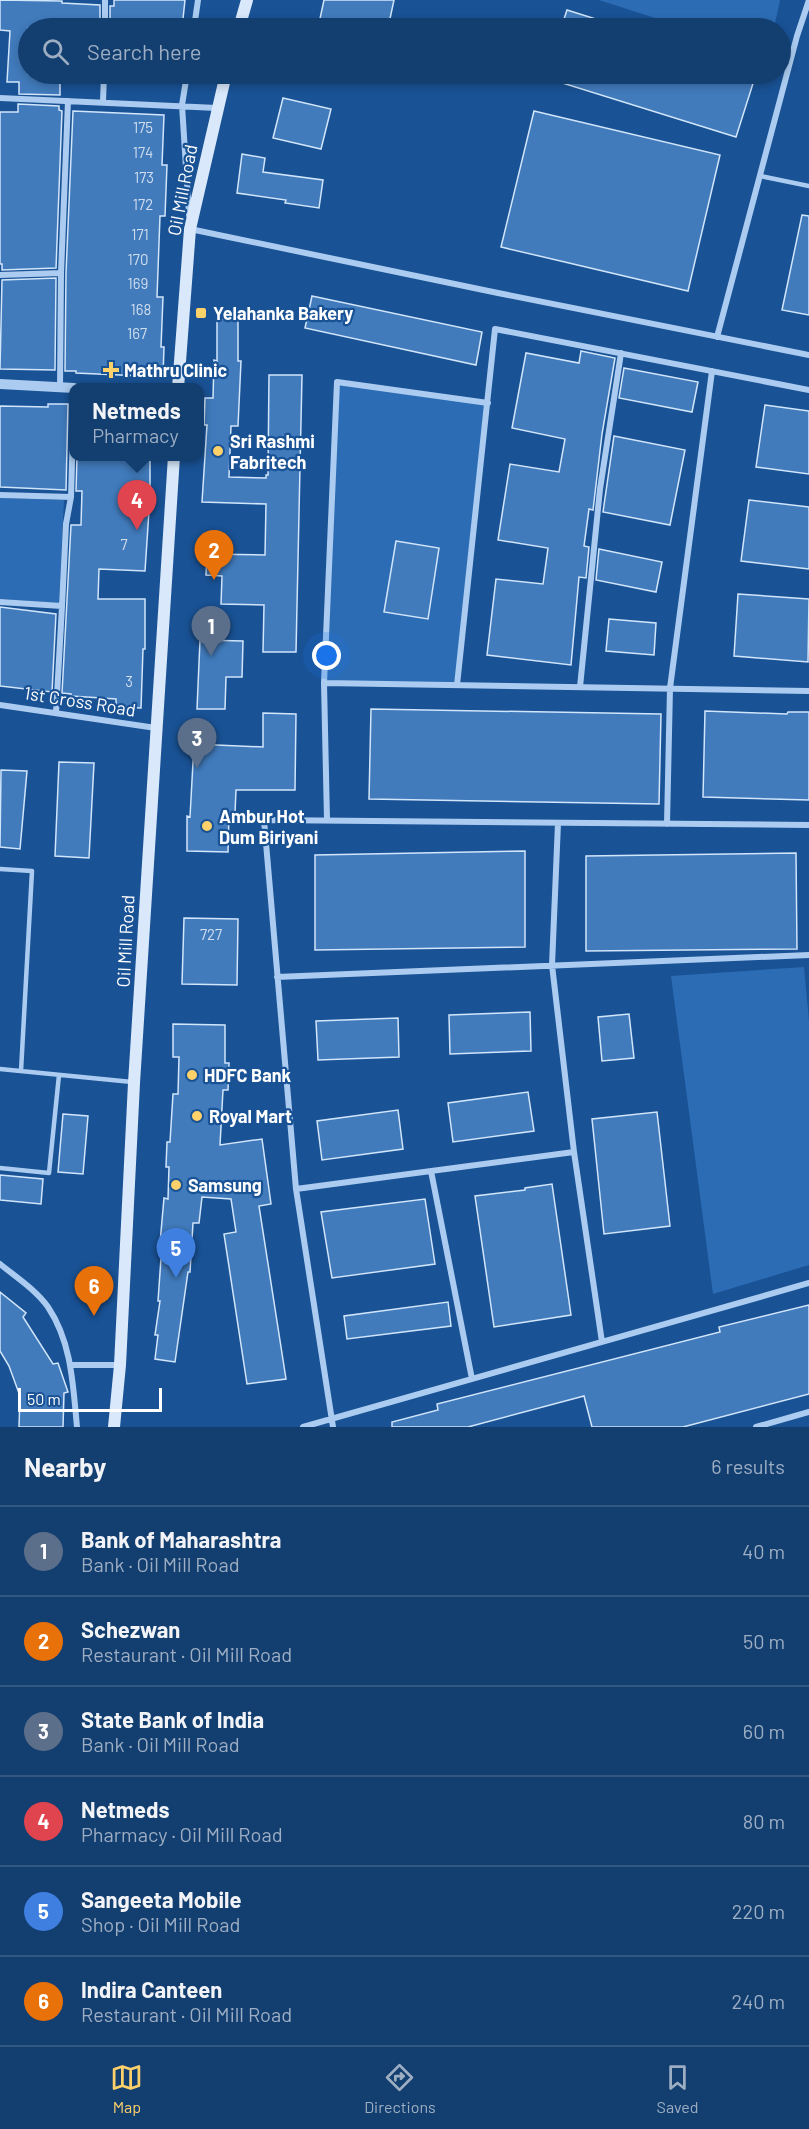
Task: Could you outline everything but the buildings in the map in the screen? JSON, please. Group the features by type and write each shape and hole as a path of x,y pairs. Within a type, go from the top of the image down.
{"main road":[{"path":"242,18 246,0"},
{"name":"Oil Mill Road","path":"178,383 190,229 223,84"},
{"name":"Oil Mill Road","path":"114,1427 120,1365 134,1083 174,461"}],"street":[{"path":"105,0 105,18"},
{"path":"195,18 198,0"},
{"path":"791,59 809,0"},
{"path":"103,102 104,84"},
{"path":"185,84 182,105 190,229 809,356"},
{"path":"717,337 784,84"},
{"path":"0,98 217,108"},
{"path":"60,387 61,273 68,101"},
{"path":"0,275 61,273"},
{"path":"457,685 495,328 809,390"},
{"path":"580,687 600,489 621,353"},
{"path":"667,824 670,688 712,371"},
{"path":"327,820 324,683 337,382 488,403"},
{"path":"0,384 69,388"},
{"path":"56,713 66,524 71,497 72,461"},
{"path":"0,495 71,497"},
{"path":"0,602 62,606"},
{"path":"324,683 809,691"},
{"name":"1st Cross Road","path":"0,705 156,728"},
{"path":"333,1427 296,1189 264,820 809,825"},
{"path":"558,823 552,965 574,1152 602,1342"},
{"path":"277,977 809,955"},
{"path":"296,1189 574,1152"},
{"path":"431,1171 472,1379"},
{"path":"0,1264 24,1283 48,1307 66,1347 71,1365 77,1427"},
{"path":"303,1427 809,1283"},
{"path":"71,1365 120,1365"},
{"path":"756,1427 809,1412"}],"lane":[{"path":"760,176 809,186"},
{"path":"0,869 32,871 21,1071"},
{"path":"0,1069 134,1083"},
{"path":"0,1168 49,1173 59,1075"}],"shaded area":[{"path":"599,0 780,0 776,18 655,18"},
{"path":"337,382 488,403 457,685 324,683"},
{"path":"0,498 64,500 59,603 0,599"},
{"path":"804,967 809,1021 809,1265 713,1294 671,976"}],"place":[{"name":"Yelahanka Bakery","path":"201,313"},
{"name":"Mathru Clinic","path":"111,370"},
{"name":"Sri Rashmi Fabritech","path":"218,451"},
{"name":"Netmeds","path":"137,530"},
{"name":"Schezwan","path":"214,580"},
{"name":"Bank of Maharashtra","path":"211,656"},
{"name":"State Bank of India","path":"197,768"},
{"name":"Ambur Hot Dum Biriyani","path":"207,826"},
{"name":"HDFC Bank","path":"192,1075"},
{"name":"Royal Mart","path":"197,1116"},
{"name":"Samsung","path":"176,1185"},
{"name":"Sangeeta Mobile","path":"176,1278"},
{"name":"Indira Canteen","path":"94,1316"}]}
